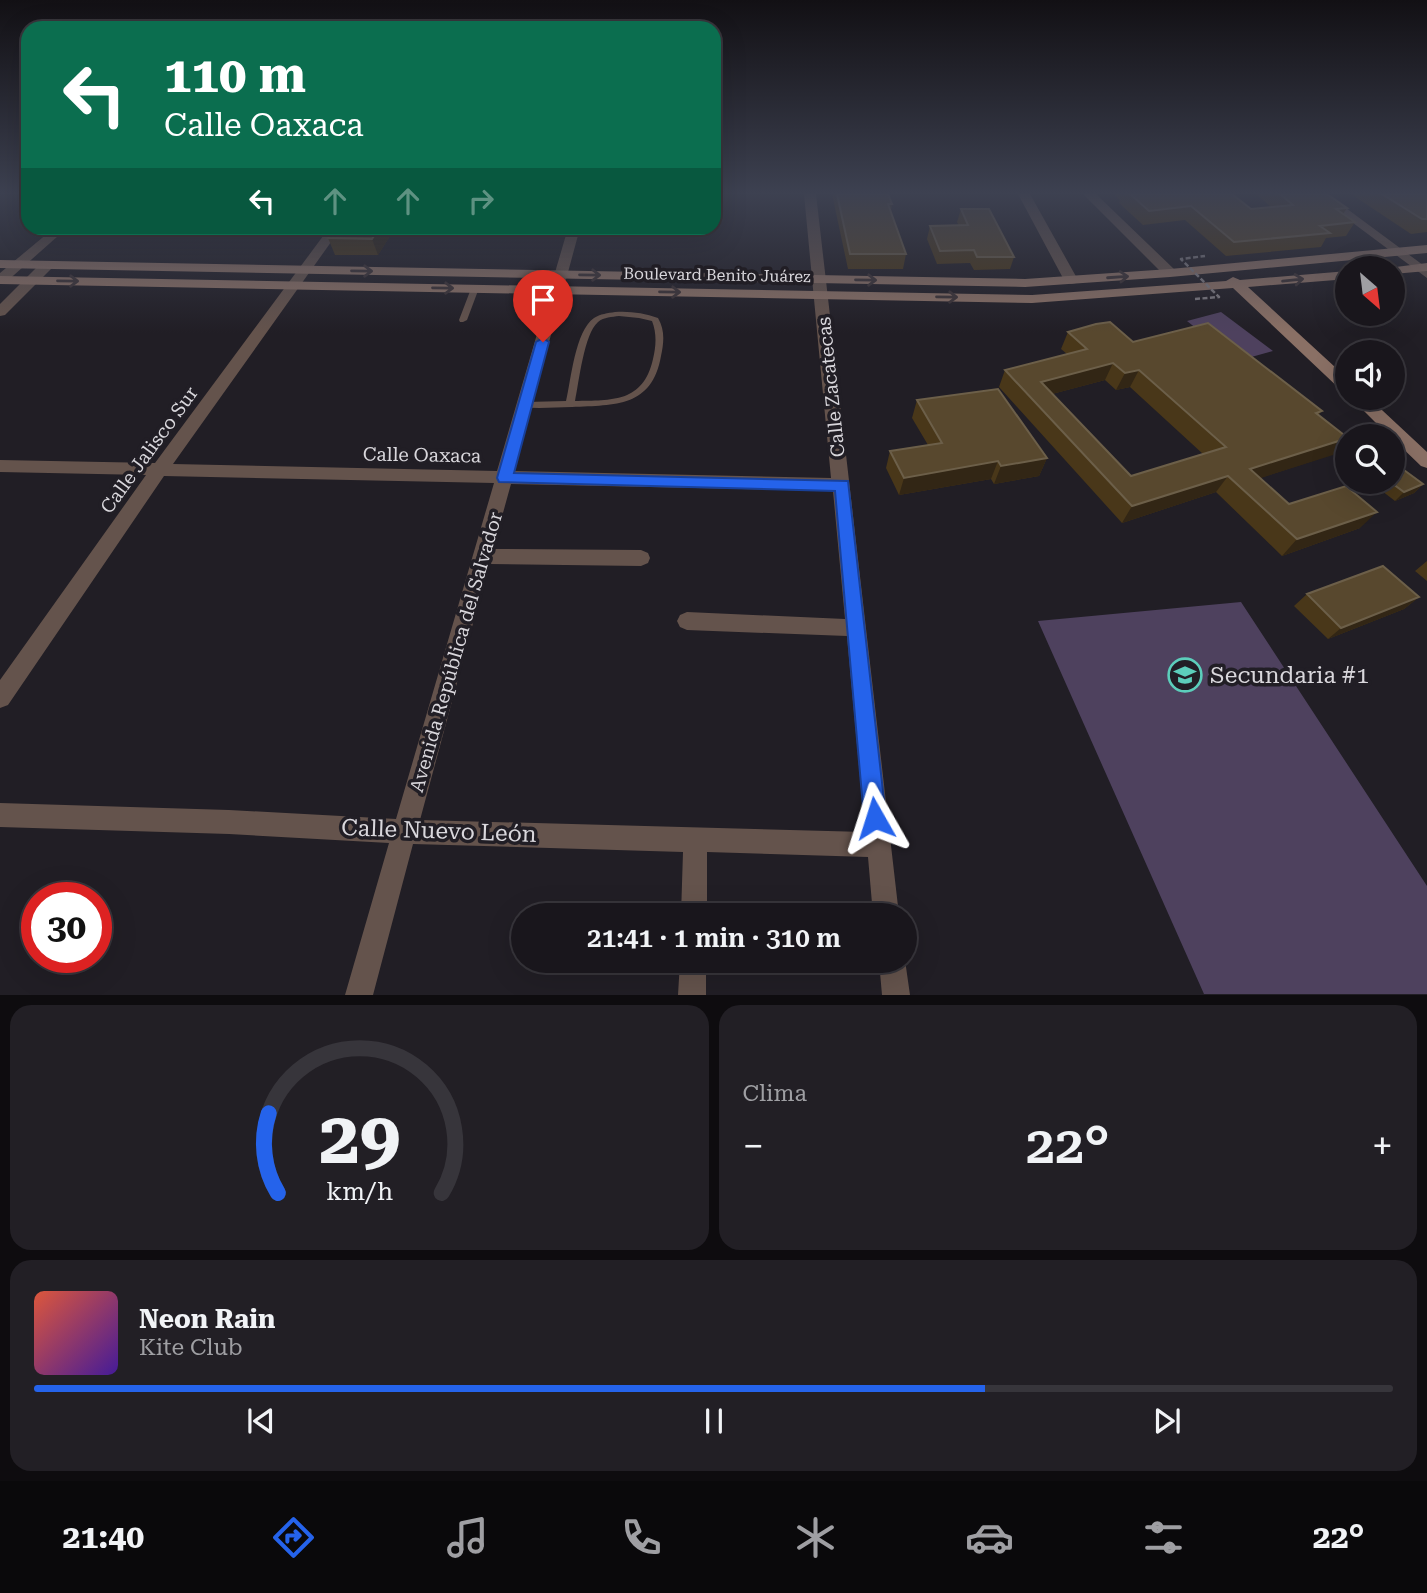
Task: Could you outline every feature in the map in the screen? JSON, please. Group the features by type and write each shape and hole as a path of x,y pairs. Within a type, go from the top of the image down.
{"main road":[{"name":"Boulevard Benito Juárez","path":"820,287 1025,283 1221,269 1427,249"},
{"name":"Boulevard Benito Juárez","path":"0,264 305,270 559,282 820,287 1032,299 1335,276"},
{"path":"1221,269 1335,376"},
{"path":"1405,271 1424,270"},
{"name":"Boulevard Benito Juárez","path":"0,280 475,288 559,282"},
{"path":"1371,410 1427,462"}],"street":[{"path":"0,280 46,240"},
{"name":"Calle Jalisco Sur","path":"0,698 160,469 326,240"},
{"name":"Avenida República del Salvador","path":"359,995 571,240"},
{"name":"Calle Zacatecas","path":"815,240 885,903"},
{"path":"1049,240 1071,280"},
{"path":"1137,240 1170,273"},
{"path":"1383,240 1424,270"},
{"path":"0,312 47,265"},
{"name":"Calle Oaxaca","path":"0,467 842,485"},
{"path":"483,556 641,558"},
{"path":"687,621 856,628"},
{"name":"Calle Nuevo León","path":"0,815 406,831 878,845"},
{"path":"694,903 695,839"},
{"path":"692,995 693,973"},
{"path":"893,973 896,995"}],"lane":[{"path":"463,320 475,288"},
{"path":"526,405 570,404 636,395 648,387 655,374 659,332 655,320 619,314 606,316 593,323 586,338 570,404"}],"path":[{"path":"1195,299 1219,297 1181,260 1205,256"}],"shaded area":[{"path":"1221,312 1273,351 1237,361 1187,321"},
{"path":"1241,602 1427,886 1427,994 1204,994 1038,621"}],"building":[{"path":"847,240 901,240 906,254 850,254"},
{"path":"936,240 1005,240 1014,257 977,257 974,250 940,251"},
{"path":"1110,322 1133,342 1208,323 1322,411 1316,413 1335,428 1335,442 1250,469 1289,504 1335,489 1335,494 1356,494 1377,512 1297,539 1228,476 1132,506 1005,370 1087,349 1068,332","holes":["1113,363 1125,373 1139,370 1226,447 1131,476 1041,382"]},
{"path":"998,389 1047,458 1001,466 998,461 904,478 890,451 942,443 917,400"},
{"path":"1405,471 1423,484 1405,492"},
{"path":"1383,566 1419,597 1341,628 1307,594"}],"place":[{"name":"Secundaria #1","path":"1185,675"}],"route":[{"path":"543,342 505,478 842,485 875,818"}]}
